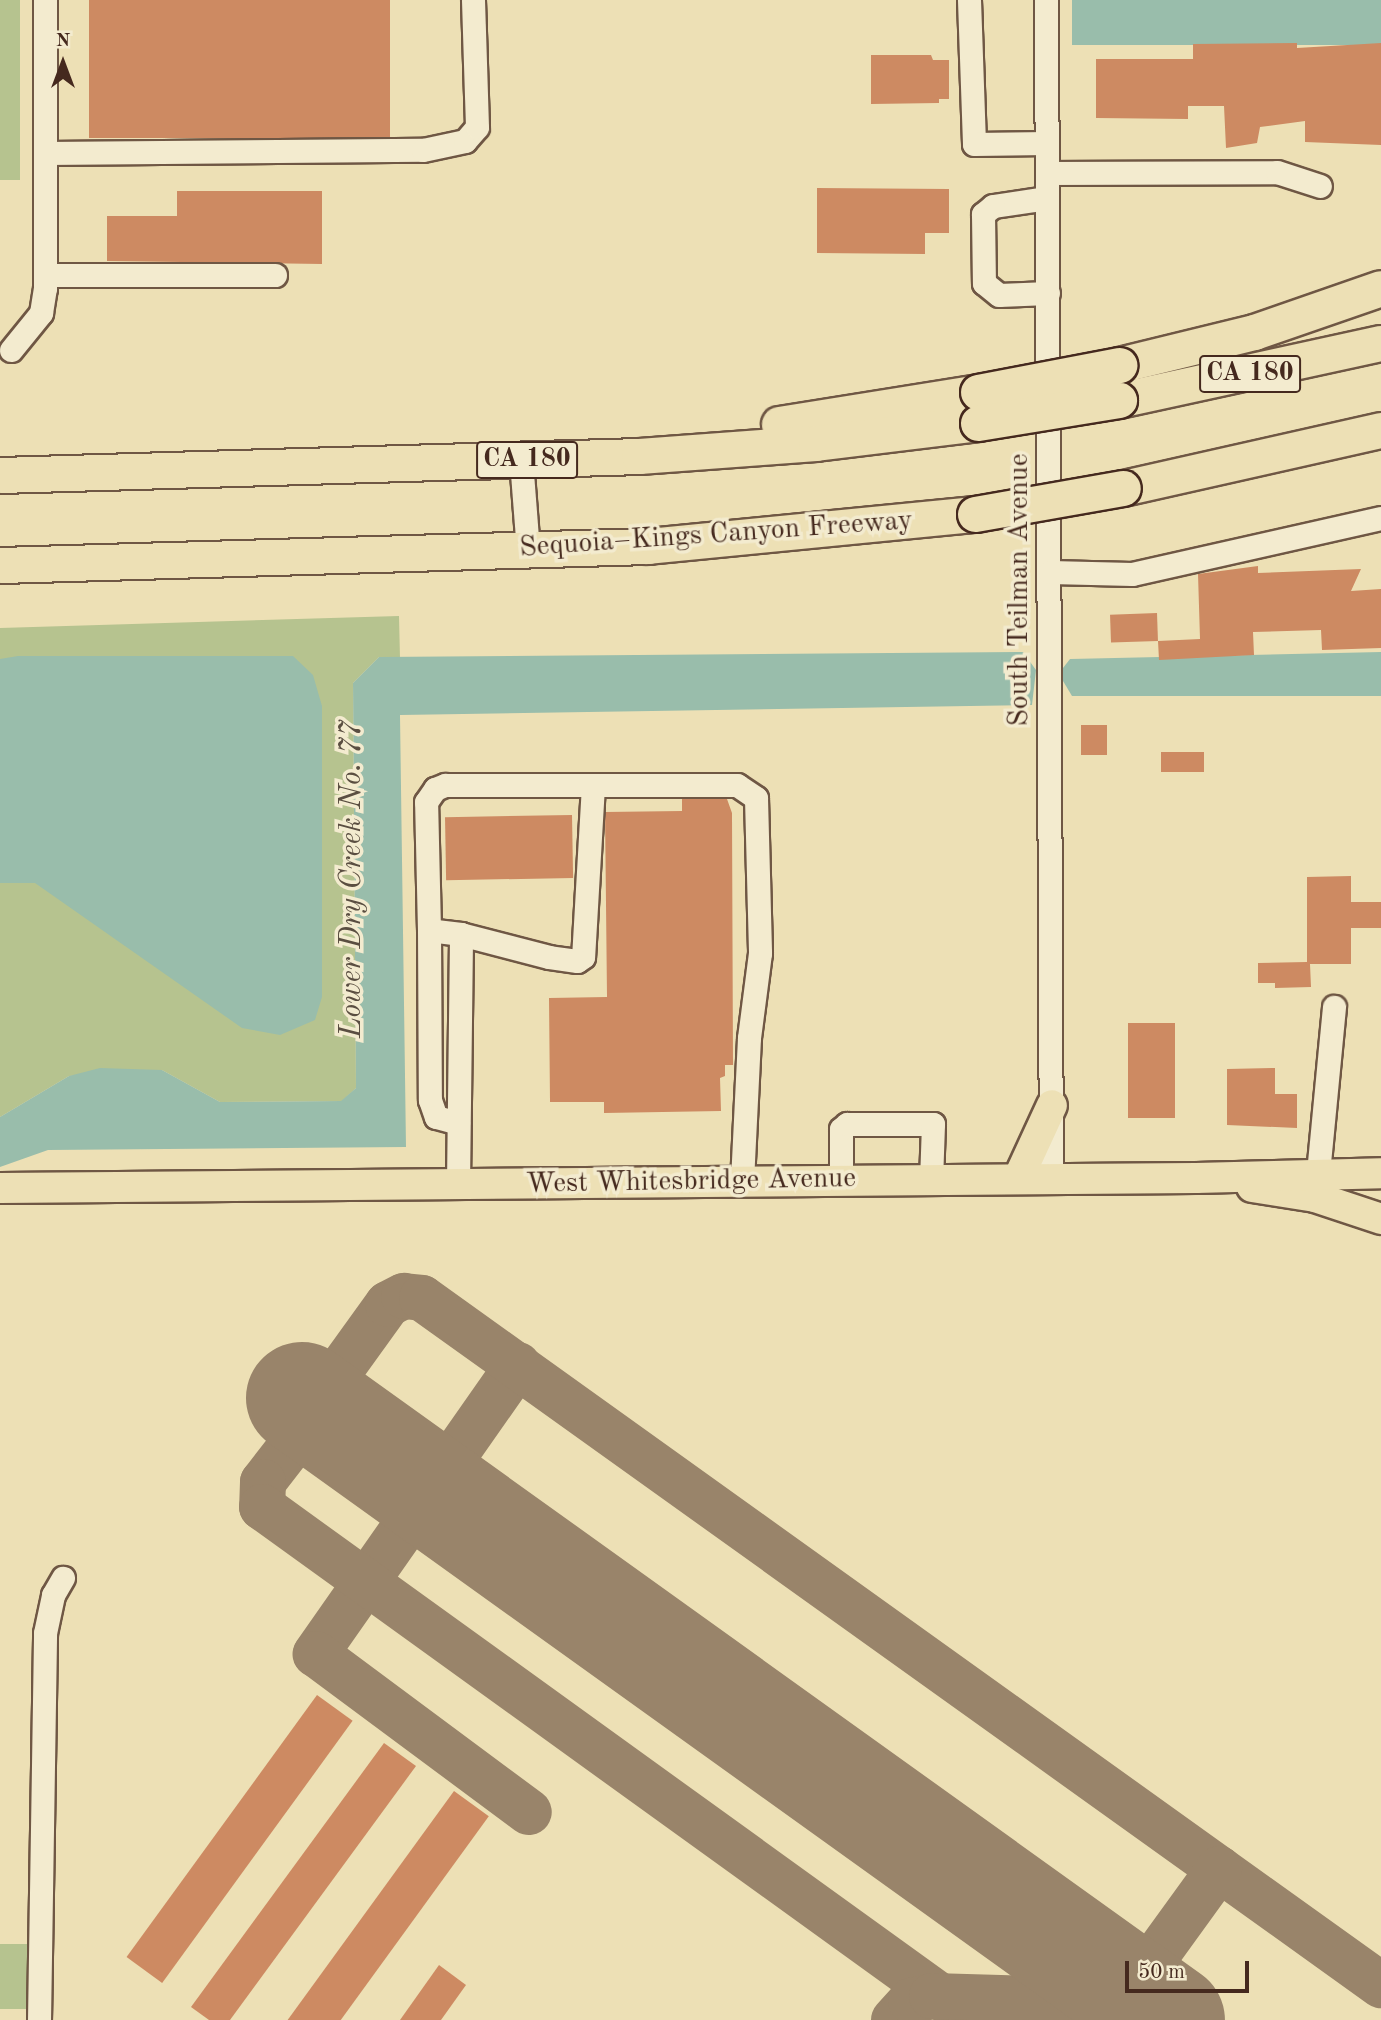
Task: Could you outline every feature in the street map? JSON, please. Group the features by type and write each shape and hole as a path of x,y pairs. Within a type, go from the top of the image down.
{"highway":[{"path":"74,473 701,433 978,407 1119,365 1254,332 1379,289"},
{"name":"CA 180","path":"0,475 521,460 816,443 978,407 1119,400 1381,343"},
{"name":"Sequoia–Kings Canyon Freeway","path":"0,565 649,546 975,514 1123,488 1381,430"}],"main road":[{"path":"1018,1179 1052,1105"},
{"name":"West Whitesbridge Avenue","path":"0,1188 1051,1180 1381,1172"},
{"path":"1196,1178 1315,1198 1381,1219"}],"street":[{"path":"11,350 41,313 45,275 45,0"},
{"path":"45,153 423,150 465,141 477,127 473,0"},
{"path":"969,0 974,144 1047,143"},
{"name":"South Teilman Avenue","path":"1046,0 1051,1180"},
{"path":"1048,173 1276,172 1320,186"},
{"path":"1048,198 993,206 983,214 984,283 999,295 1048,293"},
{"path":"45,275 275,275"},
{"path":"521,460 528,550"},
{"path":"1050,572 1132,574 1381,518"},
{"path":"458,1123 436,1117 430,1100 426,802 435,789 445,785 737,785 756,798 760,953 749,1038 742,1181"},
{"path":"429,930 461,934 549,957 577,961 583,957 593,785"},
{"path":"458,1184 461,934"},
{"path":"1318,1172 1335,1007"},
{"path":"841,1181 841,1129 847,1124 933,1124 932,1180"},
{"path":"39,2020 45,1633 53,1595 63,1578"}],"green space":[{"path":"0,0 20,0 20,180 0,180"},
{"path":"399,616 400,658 379,657 353,683 356,1088 342,1101 220,1102 162,1070 69,1076 0,1117 0,628"},
{"path":"0,1944 28,1944 28,2009 0,2009"}],"shaded area":[{"path":"1072,0 1381,0 1381,45 1072,45"},
{"path":"1023,652 1036,670 1032,705 400,715 406,1147 48,1150 0,1167 0,1117 69,1076 100,1068 162,1070 220,1102 341,1101 356,1088 353,683 379,657"},
{"path":"1381,652 1381,696 1072,696 1063,681 1063,668 1070,659"},
{"path":"18,656 293,656 313,675 322,706 322,997 315,1020 280,1035 242,1028 35,883 0,883 0,659"}],"building":[{"path":"89,0 390,0 390,138 89,138"},
{"path":"1297,43 1297,48 1381,43 1381,145 1305,142 1305,121 1260,127 1257,143 1226,148 1224,106 1188,106 1188,119 1096,118 1096,59 1193,59 1193,44"},
{"path":"871,55 931,55 933,60 949,60 949,99 939,99 939,103 871,104"},
{"path":"817,188 949,189 949,233 925,233 925,254 817,253"},
{"path":"177,191 322,191 322,264 107,261 107,216 177,216"},
{"path":"1258,566 1258,573 1361,569 1351,591 1381,589 1381,648 1322,650 1321,630 1253,632 1254,655 1159,660 1158,641 1200,639 1198,574"},
{"path":"1157,613 1158,641 1111,643 1110,615"},
{"path":"1081,725 1107,725 1107,755 1081,755"},
{"path":"1161,752 1204,752 1204,772 1161,772"},
{"path":"682,799 727,799 732,813 733,1065 725,1065 725,1076 720,1078 721,1111 604,1113 604,1102 550,1102 549,998 607,997 605,812 682,811"},
{"path":"572,815 573,878 446,880 445,817"},
{"path":"1351,876 1351,902 1381,902 1381,928 1351,928 1351,964 1310,964 1311,987 1275,988 1275,983 1258,983 1258,963 1307,962 1307,877"},
{"path":"1128,1023 1175,1023 1175,1118 1128,1118"},
{"path":"1275,1068 1275,1094 1297,1094 1297,1128 1227,1125 1227,1069"},
{"path":"317,1695 353,1721 162,1983 127,1957"},
{"path":"384,1743 416,1766 230,2020 209,2020 191,2007"},
{"path":"454,1791 489,1816 341,2020 288,2020"},
{"path":"439,1965 466,1985 441,2020 400,2020"}],"taxiway":[{"path":"358,1438 332,1411 331,1383 388,1304 404,1296 422,1298 1381,1985"},
{"path":"518,1365 316,1654 529,1812"},
{"path":"358,1438 323,1426 301,1433 263,1482 262,1507 973,2020"},
{"path":"1130,1992 1219,1869"},
{"path":"894,2020 911,2001 932,1996 1145,2002"}],"runway":[{"path":"302,1398 1169,2020"}],"water label":[{"name":"Lower Dry Creek No. 77","path":"352,879"}]}
